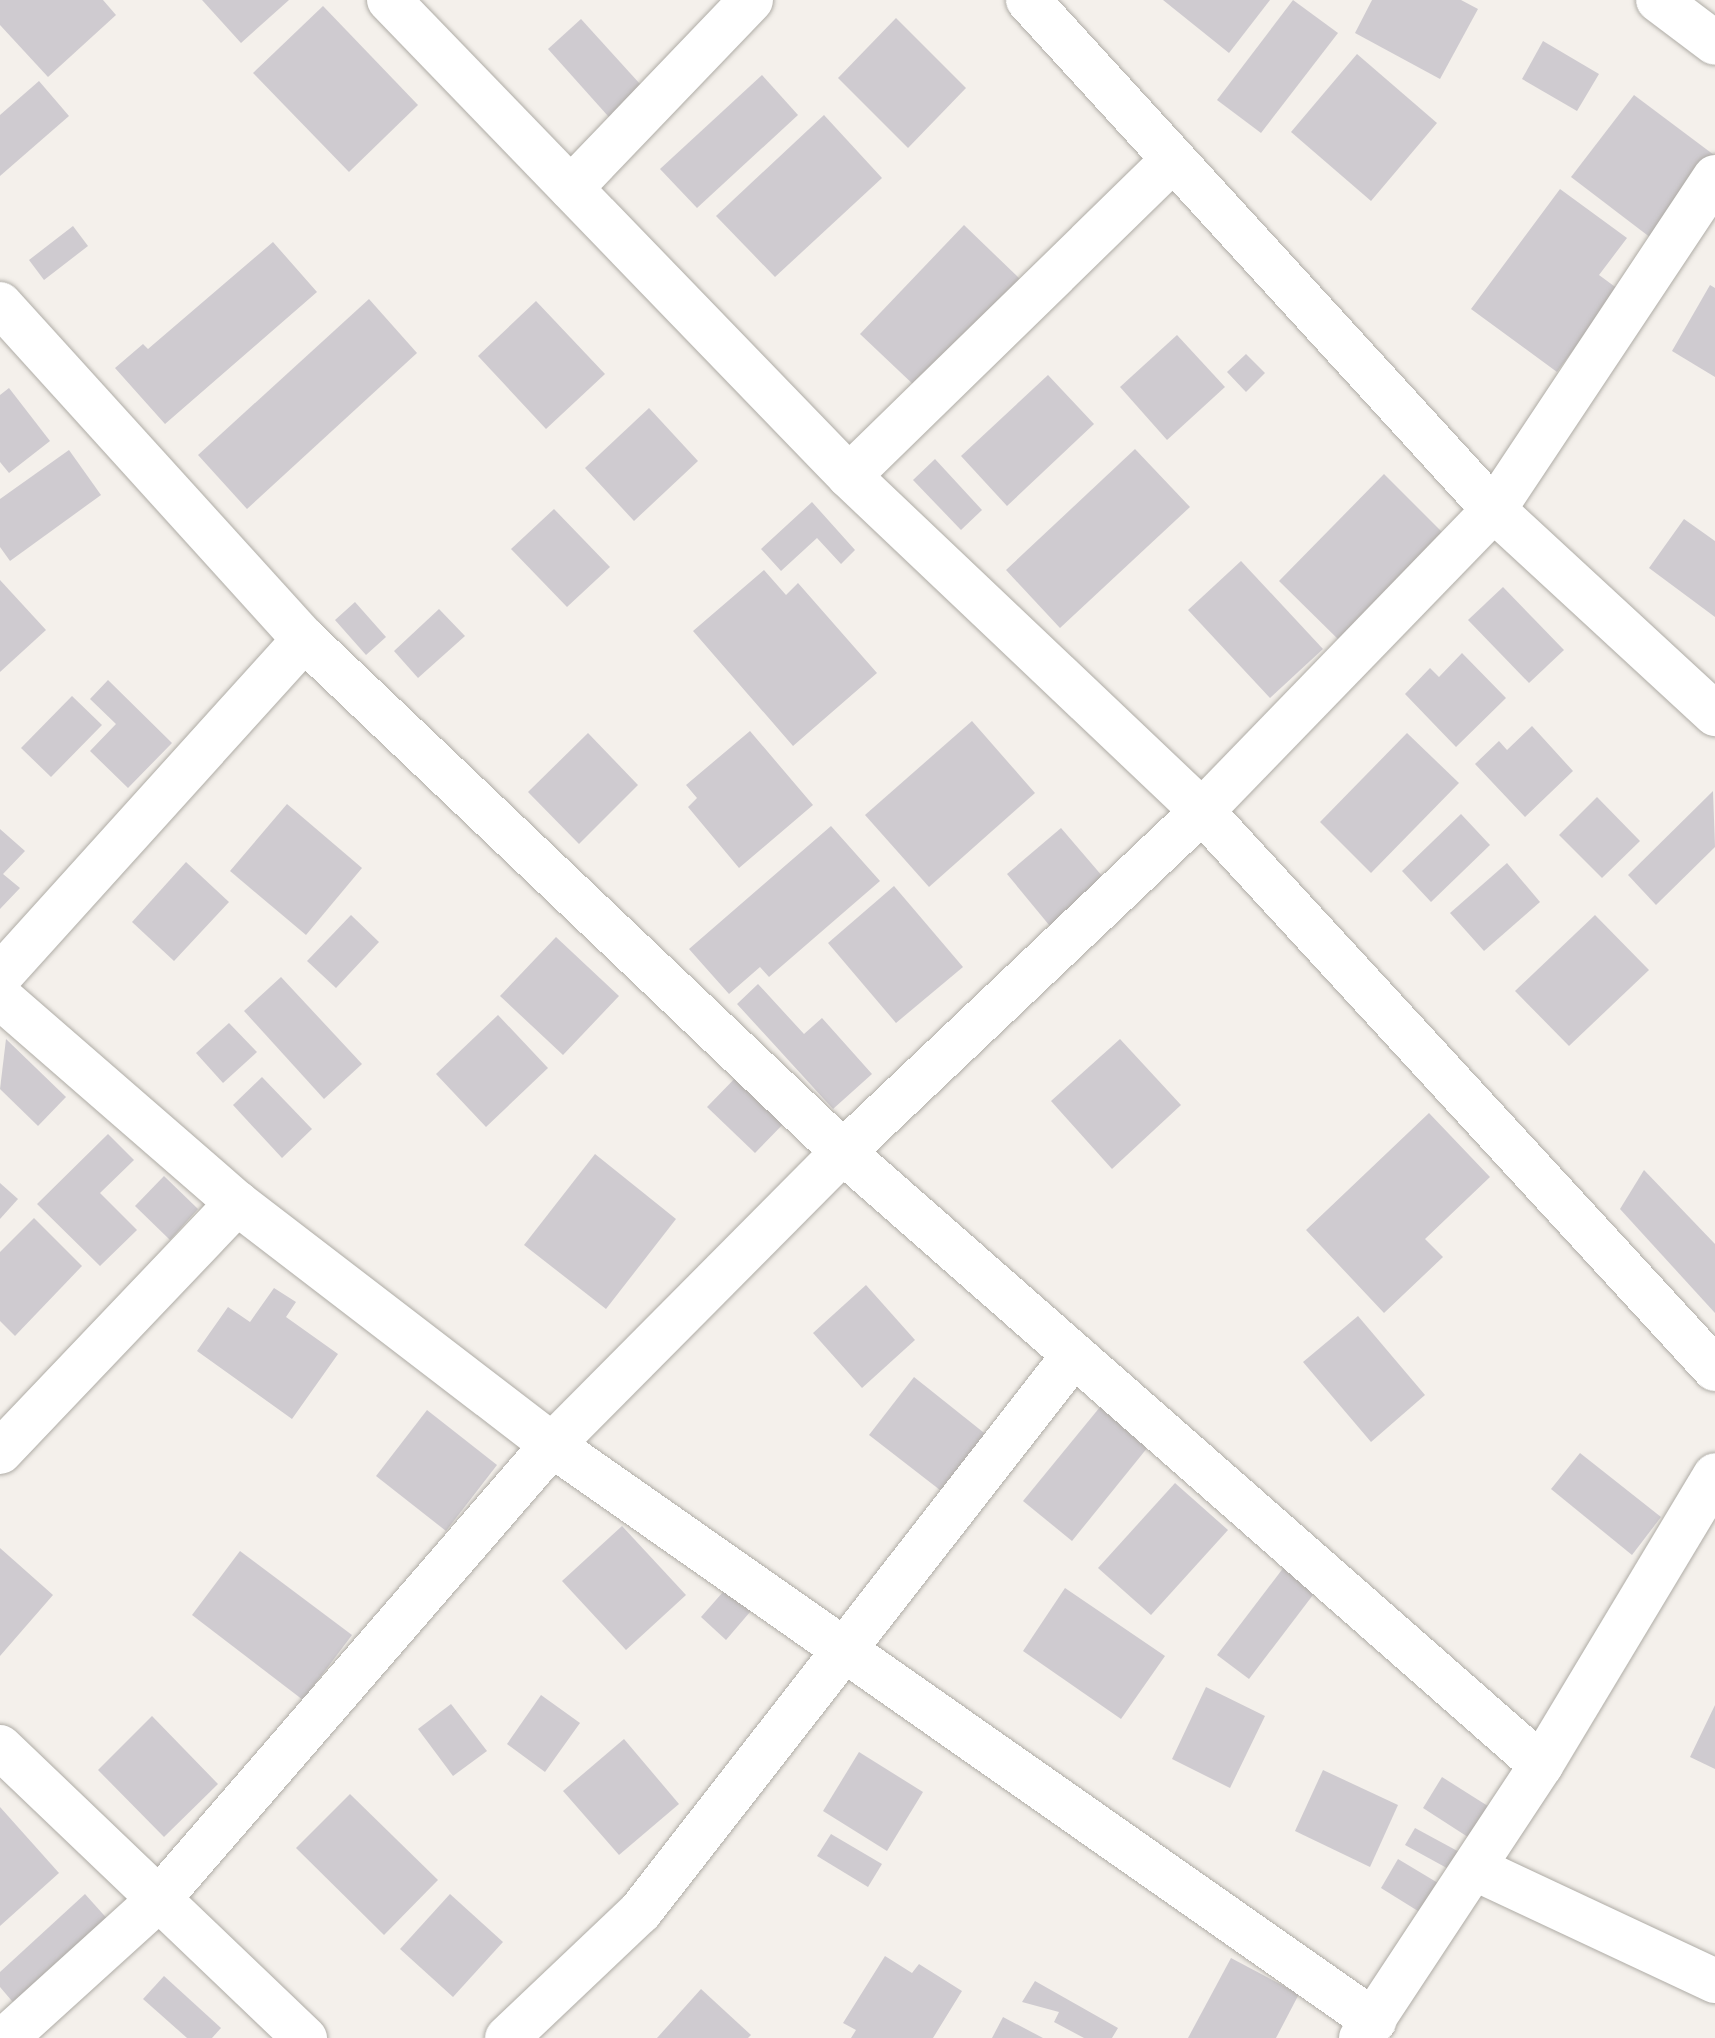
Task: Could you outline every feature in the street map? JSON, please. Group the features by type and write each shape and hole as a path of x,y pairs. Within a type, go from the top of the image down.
{"street":[{"path":"389,0 849,476 1202,811 1715,1369"},
{"path":"571,188 751,0"},
{"path":"1028,0 1494,510 1715,714"},
{"path":"1658,0 1715,43"},
{"path":"849,476 1173,160"},
{"path":"6,2038 158,1900 552,1445 843,1152 1202,811 1494,510 1715,177"},
{"path":"0,304 304,639 843,1152 1541,1765"},
{"path":"0,976 304,639"},
{"path":"0,997 237,1203 552,1445 847,1651 1368,2030 1476,1869 1715,1475"},
{"path":"0,1452 237,1203"},
{"path":"507,2038 640,1912 847,1651 1074,1355"},
{"path":"0,1747 305,2038"},
{"path":"1476,1869 1715,1981"}],"building":[{"path":"0,0 103,0 116,15 48,77 0,25"},
{"path":"202,0 289,0 241,43"},
{"path":"1163,0 1270,0 1229,53"},
{"path":"1293,0 1338,33 1261,133 1217,100"},
{"path":"1372,0 1461,0 1478,9 1440,79 1355,33"},
{"path":"323,6 418,105 349,172 253,73"},
{"path":"896,18 966,88 908,148 838,78"},
{"path":"581,19 650,95 616,125 548,49"},
{"path":"1543,41 1599,74 1577,111 1522,79"},
{"path":"1357,54 1437,123 1371,201 1291,132"},
{"path":"762,75 798,115 697,208 660,169"},
{"path":"39,81 69,116 0,176 0,115"},
{"path":"1634,95 1714,155 1651,238 1571,177"},
{"path":"824,115 882,178 775,277 716,216"},
{"path":"1560,189 1627,238 1599,275 1618,289 1557,372 1471,309"},
{"path":"964,225 1020,279 917,388 860,334"},
{"path":"73,226 88,246 44,280 29,260"},
{"path":"273,242 317,292 165,424 115,368 143,344 148,349"},
{"path":"1710,285 1715,288 1715,377 1672,351"},
{"path":"369,299 417,353 247,509 198,455"},
{"path":"536,301 605,374 546,429 478,356"},
{"path":"1177,335 1225,387 1167,440 1120,387"},
{"path":"1246,354 1265,373 1246,392 1227,372"},
{"path":"1048,375 1094,424 1007,506 961,456"},
{"path":"9,388 50,441 9,473 0,462 0,395"},
{"path":"649,408 698,461 634,521 585,468"},
{"path":"1135,449 1190,507 1060,628 1006,570"},
{"path":"69,450 101,495 10,561 0,547 0,499"},
{"path":"935,459 982,510 961,530 913,480"},
{"path":"1384,474 1452,542 1347,648 1279,581"},
{"path":"812,502 855,550 841,564 817,538 781,571 761,549"},
{"path":"554,509 610,567 567,607 511,549"},
{"path":"1684,519 1715,541 1715,617 1649,568"},
{"path":"1241,561 1323,649 1270,698 1188,610"},
{"path":"764,570 786,595 798,583 877,673 793,746 693,631"},
{"path":"0,580 46,630 0,672"},
{"path":"1503,587 1564,650 1529,683 1468,620"},
{"path":"355,602 386,637 366,655 335,620"},
{"path":"439,609 465,636 418,678 394,651"},
{"path":"1462,653 1506,698 1456,747 1405,694 1430,668 1439,677"},
{"path":"108,680 172,743 128,788 90,751 116,724 90,699"},
{"path":"72,696 102,725 51,777 21,748"},
{"path":"972,721 1035,793 929,887 865,815"},
{"path":"1532,726 1573,771 1525,817 1475,764 1499,741 1507,750"},
{"path":"750,731 813,805 739,868 688,807 697,798 686,785"},
{"path":"588,733 638,785 579,844 528,792"},
{"path":"1407,733 1459,783 1371,873 1320,822"},
{"path":"1713,791 1715,847 1656,905 1628,875"},
{"path":"1597,797 1640,841 1602,878 1559,835"},
{"path":"287,804 362,868 306,935 230,871"},
{"path":"1461,814 1490,845 1431,902 1402,871"},
{"path":"831,826 880,881 769,977 760,967 729,994 689,949"},
{"path":"1061,828 1109,884 1054,931 1007,874"},
{"path":"0,829 25,851 3,874 20,888 0,909"},
{"path":"186,862 229,902 174,961 132,922"},
{"path":"1507,863 1540,902 1484,951 1450,913"},
{"path":"894,886 963,967 896,1023 828,943"},
{"path":"351,915 379,942 336,988 307,961"},
{"path":"1595,915 1649,970 1569,1046 1515,991"},
{"path":"556,937 619,996 563,1055 500,996"},
{"path":"281,977 362,1064 324,1099 244,1011"},
{"path":"758,984 804,1034 822,1018 872,1074 833,1109 737,1004"},
{"path":"498,1015 548,1068 486,1127 436,1074"},
{"path":"229,1023 257,1052 223,1083 196,1053"},
{"path":"6,1039 66,1097 38,1126 0,1089"},
{"path":"1120,1039 1181,1105 1112,1169 1051,1101"},
{"path":"742,1071 790,1117 755,1153 707,1107"},
{"path":"262,1077 312,1129 282,1158 233,1105"},
{"path":"1429,1113 1490,1177 1425,1239 1443,1257 1384,1313 1306,1230"},
{"path":"108,1134 134,1160 100,1193 137,1230 100,1266 37,1204"},
{"path":"595,1154 676,1219 606,1309 524,1245"},
{"path":"1644,1170 1715,1244 1715,1313 1620,1209"},
{"path":"164,1176 198,1209 170,1240 135,1206"},
{"path":"0,1183 18,1199 0,1219"},
{"path":"34,1218 82,1266 15,1336 0,1321 0,1252"},
{"path":"866,1285 915,1340 862,1388 813,1333"},
{"path":"274,1288 296,1302 286,1317 338,1354 292,1419 197,1351 228,1307 250,1322"},
{"path":"1358,1316 1425,1395 1371,1442 1303,1362"},
{"path":"914,1377 993,1440 949,1497 869,1435"},
{"path":"1100,1407 1148,1447 1072,1541 1023,1501"},
{"path":"427,1410 497,1465 446,1531 376,1476"},
{"path":"1580,1453 1661,1517 1632,1555 1551,1489"},
{"path":"1175,1483 1228,1530 1151,1615 1098,1568"},
{"path":"622,1526 686,1595 626,1650 562,1581"},
{"path":"0,1548 53,1595 0,1656"},
{"path":"240,1551 352,1635 303,1700 192,1615"},
{"path":"1284,1567 1316,1591 1249,1679 1217,1655"},
{"path":"730,1584 756,1605 726,1640 701,1617"},
{"path":"1065,1588 1165,1656 1121,1719 1023,1651"},
{"path":"1206,1687 1265,1716 1230,1788 1172,1759"},
{"path":"541,1695 580,1723 545,1772 507,1744"},
{"path":"451,1704 487,1751 453,1776 418,1729"},
{"path":"1715,1705 1715,1769 1690,1757"},
{"path":"152,1716 218,1784 164,1837 98,1770"},
{"path":"624,1739 679,1804 619,1855 563,1791"},
{"path":"859,1752 923,1792 887,1851 823,1811"},
{"path":"1323,1770 1398,1805 1370,1867 1295,1831"},
{"path":"1442,1777 1491,1808 1471,1839 1423,1808"},
{"path":"350,1794 438,1880 384,1935 296,1848"},
{"path":"0,1807 59,1873 0,1926"},
{"path":"1415,1828 1463,1854 1454,1872 1405,1845"},
{"path":"831,1834 882,1864 868,1887 817,1856"},
{"path":"1398,1859 1443,1886 1426,1916 1381,1888"},
{"path":"85,1894 111,1923 17,2007 0,1987 0,1972"},
{"path":"450,1894 503,1942 453,1997 400,1949"},
{"path":"885,1956 912,1973 919,1964 962,1991 933,2038 851,2038 856,2030 843,2023"},
{"path":"1231,1958 1299,1994 1276,2038 1188,2038"},
{"path":"164,1976 221,2028 212,2038 187,2038 143,1999"},
{"path":"1035,1981 1118,2028 1112,2038 1084,2038 1054,2022 1059,2012 1022,2002"},
{"path":"701,1989 751,2035 748,2038 657,2038"},
{"path":"1003,2017 1043,2038 992,2038"}]}
